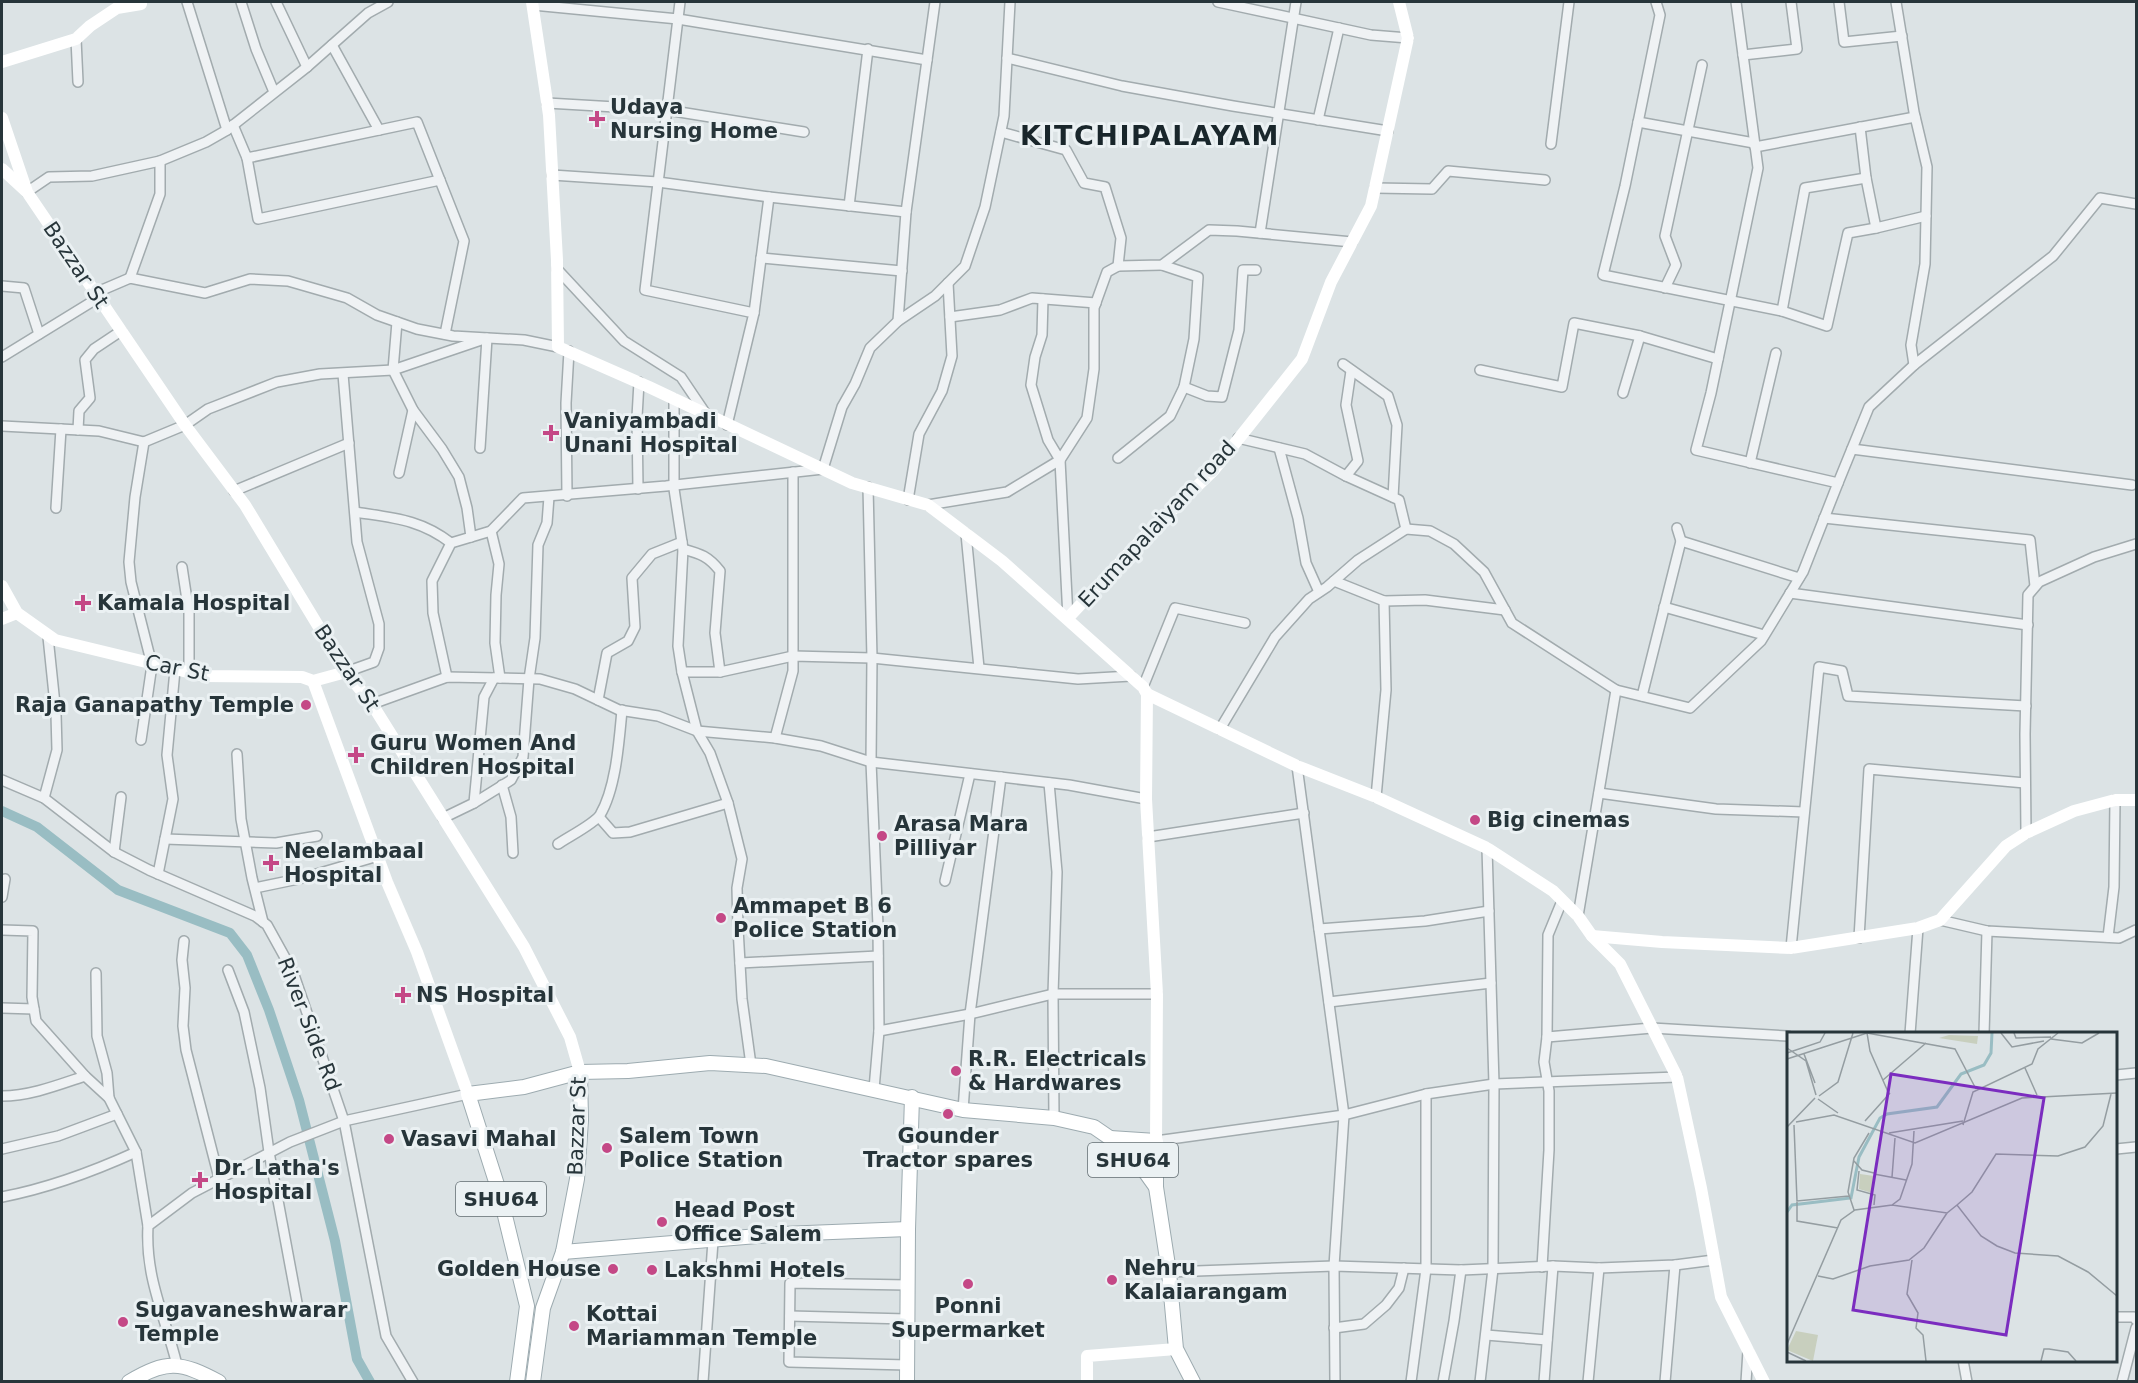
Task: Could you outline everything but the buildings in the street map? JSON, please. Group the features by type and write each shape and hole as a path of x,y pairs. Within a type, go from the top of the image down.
{"main road":[{"path":"2,62 76,39 90,26 117,8 144,2"},
{"name":"Erumapalaiyam road","path":"1068,618 1143,537 1213,471 1302,359 1331,282 1371,206 1408,38 1399,2"},
{"path":"533,3 547,103 563,349 639,382 852,483 928,506 1002,561 1068,618 1145,691 1297,766 1376,797 1486,848 1553,891 1620,964 1677,1077 1721,1297 1764,1382"},
{"name":"Bazzar St","path":"2,118 27,192 185,425 244,505 346,672 372,704 524,947 570,1037 580,1072 581,1120 577,1179 563,1252 543,1308 533,1382"},
{"path":"2,169 27,192"},
{"path":"2,586 10,607 2,619"},
{"name":"Car St","path":"10,607 48,637 152,665 204,676 302,677 313,681 346,672"},
{"path":"313,681 378,856 417,952 468,1094"},
{"path":"1145,691 1146,799 1157,994 1156,1187"},
{"path":"1592,936 1791,948 1918,928 1940,920 2006,846 2026,833 2074,811 2115,800 2136,800"},
{"name":"SHU64","path":"527,1306 498,1191 468,1094 524,1087 580,1072 628,1071 710,1064 766,1066 963,1110 1054,1118 1094,1127 1110,1138 1140,1166 1156,1187 1169,1272 1176,1349 1193,1382"},
{"path":"907,1382 912,1097"},
{"path":"1110,1138 1156,1142"},
{"path":"563,1252 782,1234 908,1229"},
{"path":"518,1382 527,1306 543,1308"},
{"path":"1087,1382 1087,1356 1176,1349"},
{"path":"129,1382 157,1368 180,1365 219,1382"},
{"path":"148,1382 180,1365"}],"street":[{"path":"187,2 230,128 247,158 258,219 440,180"},
{"path":"241,2 256,49 274,92"},
{"path":"276,2 307,68"},
{"path":"366,2 368,13"},
{"path":"27,192 49,177 92,176 160,161 206,142 230,128 307,68 368,13 388,2"},
{"path":"680,2 645,290 754,313"},
{"path":"898,321 906,212 935,2"},
{"path":"447,677 433,613 432,581 451,543 490,531 523,498 674,486 823,469 842,407 855,384 870,348 898,321 935,296 965,266 985,207 1004,116 1011,2"},
{"path":"1225,2 1371,35 1408,38"},
{"path":"1260,233 1296,2"},
{"path":"1551,144 1569,2"},
{"path":"1656,2 1660,15 1603,275 1782,311 1827,326 1848,233 1926,216"},
{"path":"1736,2 1758,168 1718,359 1696,450 1838,483"},
{"path":"1743,55 1797,49 1791,2"},
{"path":"1839,2 1844,42 1902,36"},
{"path":"1896,2 1915,117 1927,167 1925,264 1911,345 1914,365"},
{"path":"533,3 678,19 927,60"},
{"path":"1318,120 1339,28"},
{"path":"76,39 78,82"},
{"path":"332,45 379,130"},
{"path":"849,206 868,49"},
{"path":"1007,58 1122,86 1388,131"},
{"path":"1665,288 1676,265 1665,236 1702,65"},
{"path":"547,103 667,110 804,132"},
{"path":"1638,122 1755,145 1915,117"},
{"path":"247,158 417,122 464,241 445,334"},
{"path":"1860,127 1866,178 1876,228"},
{"path":"1001,132 1066,150 1084,183 1105,188 1121,238 1118,266"},
{"path":"130,278 160,194 160,161"},
{"path":"1375,188 1432,189 1448,171 1545,180"},
{"path":"552,176 658,182 906,212"},
{"path":"1782,311 1805,188 1866,178"},
{"path":"727,425 754,313 769,197"},
{"path":"1221,729 1275,637 1309,599 1358,561 1406,529 1430,531 1454,544 1484,572 1512,622 1616,690 1690,708 1761,641 1799,578 1869,406 1914,365 2053,256 2100,198 2136,204"},
{"path":"1162,265 1209,230 1352,242"},
{"path":"761,258 902,271"},
{"path":"928,506 1007,492 1060,460 1086,418 1094,369 1094,308 1107,272 1118,266 1162,265 1198,276 1194,339 1184,387 1170,416 1118,458"},
{"path":"557,269 624,341 681,377 706,415"},
{"path":"1184,387 1207,396 1222,397 1239,330 1244,270 1256,270"},
{"path":"2,357 77,313 97,296 130,278 205,293 250,279 288,281 347,298 377,315 417,329 445,334 524,340 563,349 567,496"},
{"path":"908,500 919,434 942,391 952,356 948,283"},
{"path":"2,286 24,288 39,334"},
{"path":"950,317 1000,310 1032,298 1096,303"},
{"path":"1043,298 1041,335 1031,385 1048,440 1060,460 1068,618"},
{"path":"397,322 393,370 413,410 442,449 459,477 471,537"},
{"path":"1480,370 1562,387 1574,323 1640,336 1718,359"},
{"path":"78,429 79,411 90,398 85,360 94,349 121,331"},
{"path":"1623,393 1640,336"},
{"path":"2,426 78,429 110,433 144,442 185,425 208,410 277,382 320,374 393,370 487,338"},
{"path":"480,448 487,338"},
{"path":"1750,463 1776,353"},
{"path":"1343,364 1388,396 1397,425 1393,497"},
{"path":"1346,476 1358,461 1346,405 1352,371"},
{"path":"343,374 357,542 379,624 379,648 374,662 346,672"},
{"path":"638,489 639,382"},
{"path":"674,399 674,486 682,545 678,646 697,731 710,753 728,803 742,859 737,888 740,963 742,999 751,1065"},
{"path":"399,473 413,410"},
{"path":"56,508 61,429"},
{"path":"1238,438 1305,454 1399,500 1406,529"},
{"path":"141,740 152,665 131,582 129,562 135,497 144,442"},
{"path":"234,491 349,443"},
{"path":"1279,448 1298,519 1306,563 1319,592"},
{"path":"1852,449 2132,485"},
{"path":"775,738 793,671 793,472"},
{"path":"868,487 872,658 871,762 879,1031 874,1089"},
{"path":"443,818 474,803 511,780 523,757 529,679 535,639 538,546 548,523 549,497"},
{"path":"355,512 411,521 434,530 451,543"},
{"path":"1824,518 2030,540 2035,586"},
{"path":"1642,696 1681,541 1677,528"},
{"path":"474,803 484,697 497,678 495,643 499,564 490,531"},
{"path":"966,534 979,668"},
{"path":"1681,541 1799,578"},
{"path":"2026,833 2028,595 2039,582 2094,557 2136,544"},
{"path":"598,700 607,653 628,640 635,627 632,578 652,554 682,545 710,559 720,571 715,633 720,672"},
{"path":"182,567 189,613 189,673"},
{"path":"1334,581 1384,601 1425,600 1505,610"},
{"path":"1790,593 2028,625"},
{"path":"1376,797 1386,690 1384,601"},
{"path":"1664,607 1764,635"},
{"path":"1145,691 1175,608 1245,623"},
{"path":"44,798 57,750 56,714 48,637"},
{"path":"682,672 720,672 793,656 872,658 1078,679 1131,676"},
{"path":"1791,948 1819,667 1842,671 1848,696 2026,706"},
{"path":"158,874 173,799 166,755 175,670"},
{"path":"372,704 447,677 540,679 575,689 622,710 658,716 697,731 775,738 821,746 871,762 1049,783 1146,799"},
{"path":"1578,916 1616,690"},
{"path":"558,844 599,817 612,783 622,710"},
{"path":"237,754 241,819 263,922"},
{"path":"1297,766 1344,1115 1334,1266 1335,1382"},
{"path":"1859,938 1869,769 2025,783"},
{"path":"945,882 970,774"},
{"path":"963,1110 970,1014 1001,777"},
{"name":"River Side Rd","path":"2,780 44,798 114,852 158,874 255,916 267,925 293,972 344,1120 386,1336 413,1382"},
{"path":"1049,783 1057,872 1053,994 1054,1118"},
{"path":"502,785 511,817 513,853"},
{"path":"1599,793 1716,809 1804,812"},
{"path":"114,852 121,797"},
{"path":"2108,937 2114,887 2115,800"},
{"path":"599,817 613,833 630,832 728,803"},
{"path":"1148,837 1304,813"},
{"path":"165,838 276,843 316,836"},
{"path":"1480,1382 1493,1269 1494,1083 1486,848"},
{"path":"255,888 303,878 378,856"},
{"path":"2,897 5,879"},
{"path":"1542,1267 1549,1150 1548,1082 1544,1062 1547,1037 1548,934 1562,901"},
{"path":"1319,929 1425,921 1489,911"},
{"path":"1940,920 1987,931 2119,938 2136,930"},
{"path":"1910,1032 1918,928"},
{"path":"2,930 33,932 36,1020 85,1076 109,1098 136,1152 148,1226 146,1247 155,1295 180,1365"},
{"path":"1984,1032 1987,931"},
{"path":"184,941 183,1026 186,1050 219,1178"},
{"path":"740,963 878,956"},
{"path":"228,970 244,1012 250,1038 298,1308"},
{"path":"96,973 98,1036 107,1073 109,1098"},
{"path":"1329,1002 1491,983"},
{"path":"879,1031 970,1014 1053,994 1157,994"},
{"path":"2,1008 34,1009"},
{"path":"1547,1037 1652,1028 1787,1036"},
{"path":"2117,1075 2136,1073"},
{"path":"2,1096 17,1096 85,1076"},
{"path":"1156,1142 1344,1115 1426,1094 1494,1083 1677,1077"},
{"path":"148,1226 192,1193 290,1142 344,1120 468,1094"},
{"path":"1411,1382 1426,1269 1426,1094"},
{"path":"2,1149 58,1136 117,1114"},
{"path":"2117,1149 2136,1147"},
{"path":"2,1197 91,1173 136,1152"},
{"path":"705,1381 713,1241"},
{"path":"1169,1272 1334,1266 1461,1270 1553,1266 1599,1268 1675,1265 1714,1260"},
{"path":"1665,1382 1675,1265"},
{"path":"1544,1382 1553,1266"},
{"path":"1334,1328 1364,1324 1386,1305 1400,1288 1404,1268"},
{"path":"1588,1382 1599,1268"},
{"path":"1443,1382 1461,1270"},
{"path":"907,1365 789,1362 790,1283 908,1286"},
{"path":"790,1316 907,1319"},
{"path":"2117,1317 2134,1317 2136,1320"},
{"path":"2122,1382 2136,1328"},
{"path":"1486,1335 1547,1340"},
{"path":"1746,1382 1748,1349"},
{"path":"1963,1362 1967,1382"}],"waterway":[{"path":"2,811 37,827 118,890 230,933 247,955 269,1010 299,1100 335,1241 357,1359 370,1382"}],"place":[{"name":"Udaya Nursing Home","path":"597,119"},
{"name":"Vaniyambadi Unani Hospital","path":"551,433"},
{"name":"Kamala Hospital","path":"83,603"},
{"name":"Raja Ganapathy Temple","path":"306,705"},
{"name":"Guru Women And Children Hospital","path":"356,755"},
{"name":"Big cinemas","path":"1475,820"},
{"name":"Arasa Mara Pilliyar","path":"882,836"},
{"name":"Neelambaal Hospital","path":"271,863"},
{"name":"Ammapet B 6 Police Station","path":"721,918"},
{"name":"NS Hospital","path":"403,995"},
{"name":"R.R. Electricals & Hardwares","path":"956,1071"},
{"name":"Gounder Tractor spares","path":"948,1114"},
{"name":"Vasavi Mahal","path":"389,1139"},
{"name":"Salem Town Police Station","path":"607,1148"},
{"name":"Dr. Latha's Hospital","path":"200,1180"},
{"name":"Head Post Office Salem","path":"662,1222"},
{"name":"Golden House","path":"613,1269"},
{"name":"Lakshmi Hotels","path":"652,1270"},
{"name":"Nehru Kalaiarangam","path":"1112,1280"},
{"name":"Ponni Supermarket","path":"968,1284"},
{"name":"Sugavaneshwarar Temple","path":"123,1322"},
{"name":"Kottai Mariamman Temple","path":"574,1326"}],"district":[{"name":"KITCHIPALAYAM","path":"1150,135"}]}
